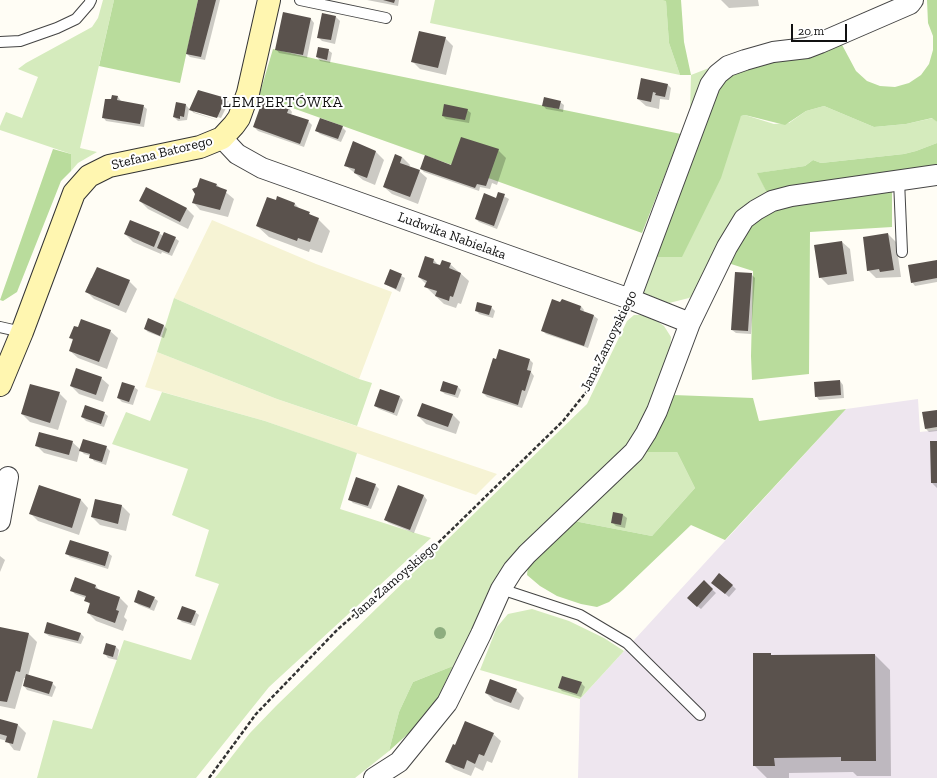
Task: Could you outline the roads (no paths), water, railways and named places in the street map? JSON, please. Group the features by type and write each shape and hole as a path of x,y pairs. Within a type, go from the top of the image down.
{"street":[{"name":"Stefana Batorego","path":"0,385 22,332 74,193 89,176 109,166 200,147 222,138 239,118 248,93 269,0"},
{"name":"Jana Zamoyskiego","path":"630,299 710,85 718,74 728,66 744,60 773,52 807,48 910,4 913,0"},
{"name":"Ludwika Nabielaka","path":"222,138 237,154 262,168 630,299 690,323"},
{"path":"374,778 399,762 447,703 501,589 527,554 634,452 657,411 690,323 736,231 744,219 772,201 791,196 937,175"},
{"path":"0,521 8,477"}],"lane":[{"path":"0,42 20,41 57,28 76,19 89,4 90,0"},
{"path":"300,0 386,18"},
{"path":"899,180 902,252"},
{"path":"0,327 22,332"},
{"path":"501,589 580,615 627,643 700,715"}],"district":[{"name":"LEMPERTÓWKA","path":"283,103"}]}
